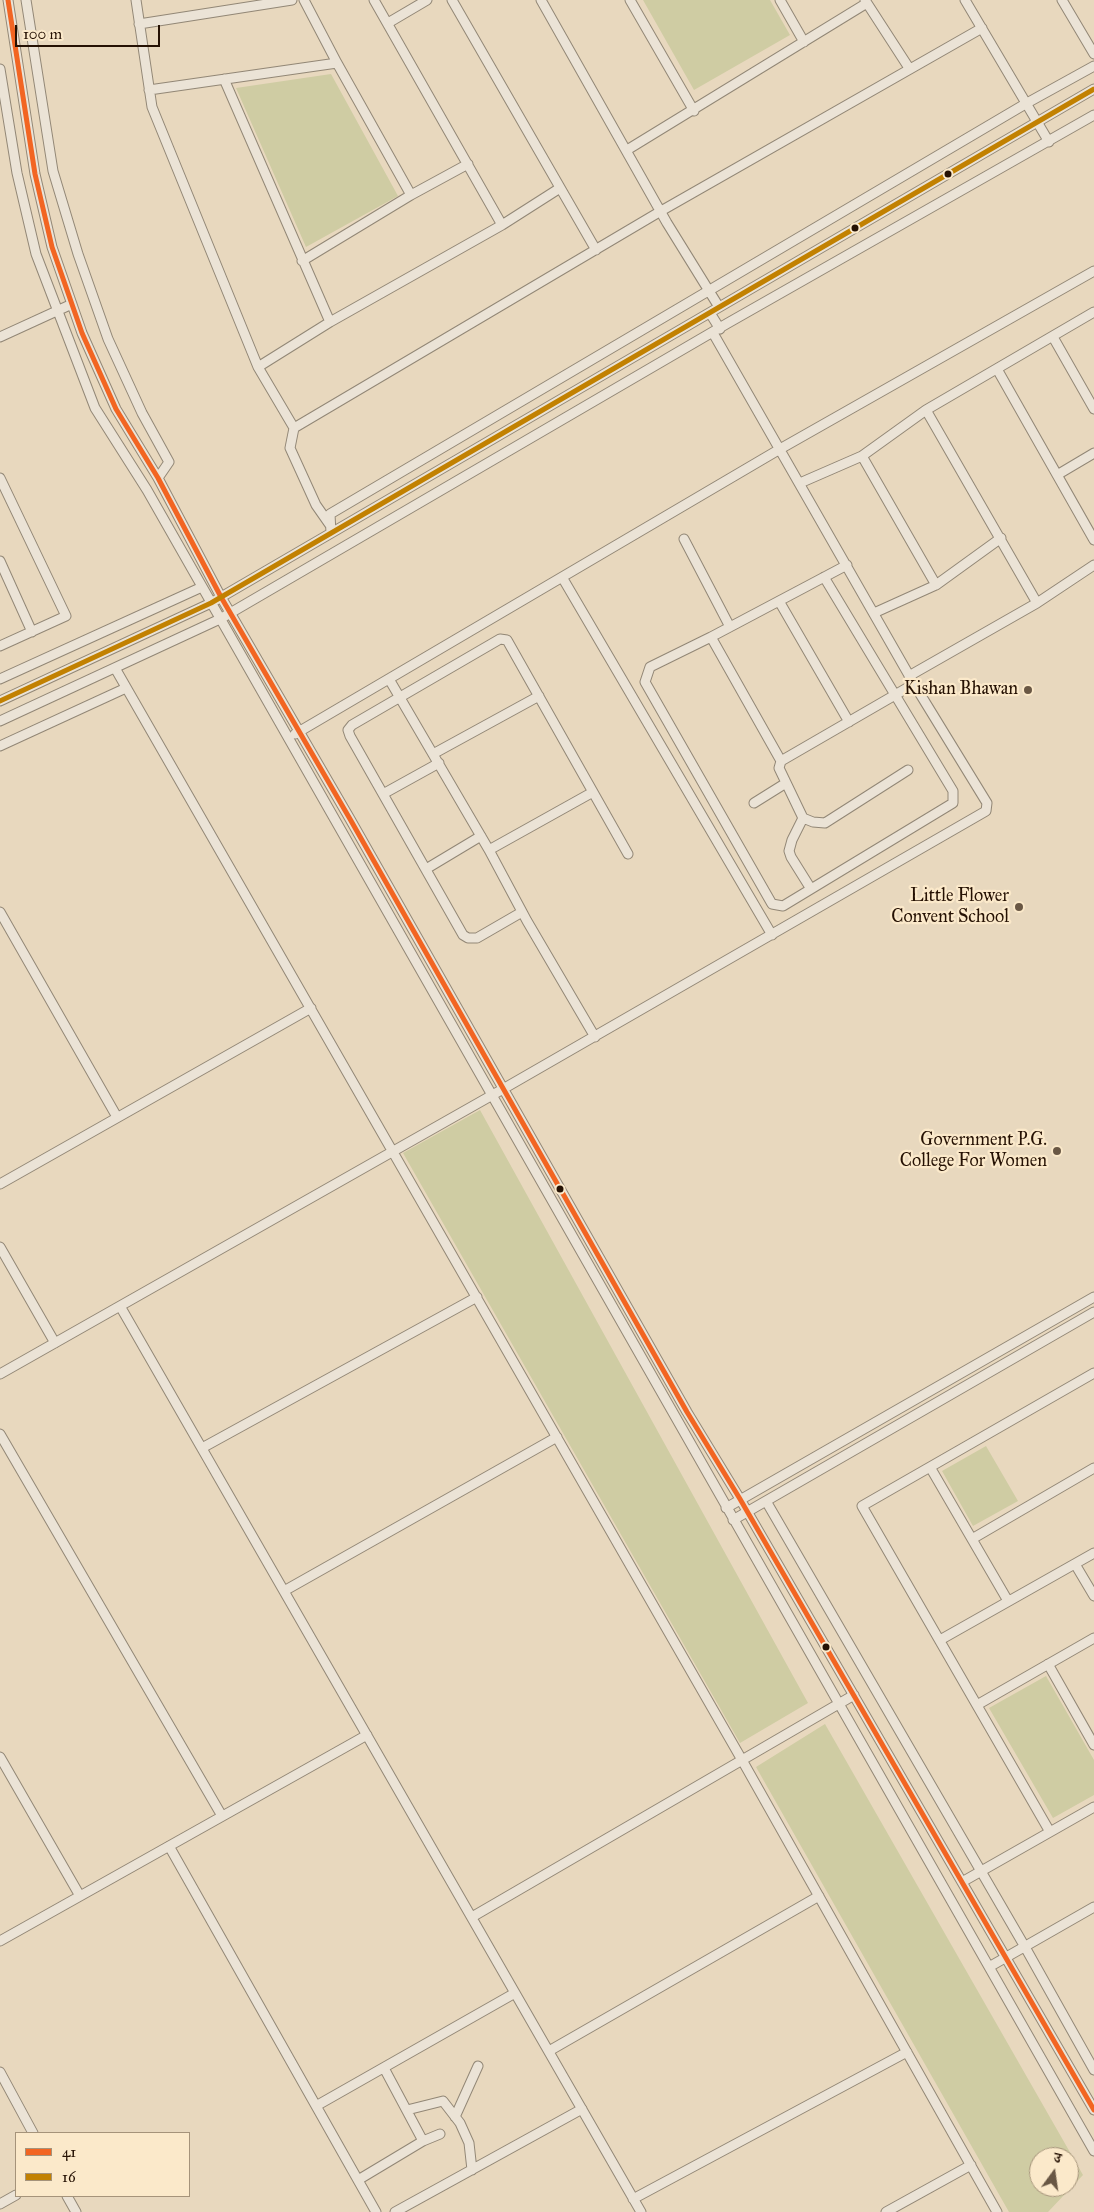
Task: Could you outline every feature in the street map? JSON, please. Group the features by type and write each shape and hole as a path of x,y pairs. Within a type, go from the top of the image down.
{"street":[{"path":"26,0 54,171 78,254 108,339 142,413 169,462 158,478"},
{"path":"136,0 152,107 258,367 294,428 290,448 316,505 331,529"},
{"path":"139,24 292,0"},
{"path":"304,0 411,195"},
{"path":"374,0 502,225"},
{"path":"388,23 427,0"},
{"path":"452,0 596,250"},
{"path":"541,0 661,211 708,292 719,307"},
{"path":"630,0 694,111"},
{"path":"780,0 804,42"},
{"path":"966,0 1049,142"},
{"path":"1062,0 1094,54"},
{"path":"627,150 694,111 866,2 909,68"},
{"path":"0,11 8,4"},
{"path":"8,4 35,174 52,247 82,333 116,409 158,478 230,613 687,1412 748,1512 1094,2110"},
{"path":"294,428 661,211 982,28"},
{"path":"149,90 337,63"},
{"path":"331,529 330,514 1027,103 1094,66"},
{"path":"0,69 17,173 36,254 95,408 147,490 1094,2152"},
{"path":"224,79 330,322"},
{"path":"0,701 211,603 331,529 710,313 1094,89"},
{"path":"0,721 220,619 716,331 1094,116"},
{"path":"302,261 411,195 468,164"},
{"path":"258,367 330,322 502,225 560,188"},
{"path":"288,738 780,449 1094,271"},
{"path":"0,337 72,304"},
{"path":"800,483 862,456 926,410 1094,312"},
{"path":"0,1374 503,1090 986,811 987,803 912,680 780,449 716,331 710,313"},
{"path":"1053,336 1094,409"},
{"path":"997,369 1094,540"},
{"path":"926,410 1037,603"},
{"path":"1057,474 1094,453"},
{"path":"862,456 936,585"},
{"path":"0,478 66,616 1,644"},
{"path":"874,612 936,585 1001,538"},
{"path":"684,539 730,627"},
{"path":"0,561 32,632"},
{"path":"824,577 894,696 954,791 953,802 784,906 772,904 645,682 650,667 847,565"},
{"path":"908,770 825,823 813,822 803,818 779,768 781,761 894,696 912,680 1037,603 1094,565"},
{"path":"562,577 772,936"},
{"path":"0,679 202,587"},
{"path":"779,601 849,722"},
{"path":"711,637 781,761"},
{"path":"522,912 477,938 468,938 463,935 348,730 352,725 500,639 507,640 628,854"},
{"path":"115,668 742,1760 997,2212"},
{"path":"389,679 595,1037"},
{"path":"0,746 126,688"},
{"path":"433,754 539,696"},
{"path":"383,794 439,763"},
{"path":"754,802 786,782"},
{"path":"489,850 593,792"},
{"path":"803,818 792,840 790,851 791,857 811,889"},
{"path":"426,869 481,836"},
{"path":"0,912 118,1117"},
{"path":"0,1184 311,1008"},
{"path":"0,1247 55,1343"},
{"path":"202,1448 477,1297"},
{"path":"726,1508 1094,1297"},
{"path":"120,1306 641,2212"},
{"path":"733,1520 1094,1312"},
{"path":"1050,1832 862,1506 1094,1373"},
{"path":"0,1434 222,1816"},
{"path":"284,1591 557,1438"},
{"path":"930,1467 1008,1601"},
{"path":"972,1539 1094,1468"},
{"path":"766,1501 1025,1946 1094,2070"},
{"path":"940,1640 1094,1553"},
{"path":"1075,1564 1094,1596"},
{"path":"977,1705 1094,1638"},
{"path":"1048,1664 1094,1745"},
{"path":"472,1917 854,1695"},
{"path":"0,1941 367,1735"},
{"path":"0,1757 80,1896"},
{"path":"962,1882 1094,1807"},
{"path":"169,1846 376,2212"},
{"path":"549,2052 819,1896"},
{"path":"989,1967 1094,1907"},
{"path":"316,2106 515,1993"},
{"path":"634,2200 907,2052"},
{"path":"455,2117 478,2066"},
{"path":"384,2068 423,2140"},
{"path":"0,2072 32,2132"},
{"path":"407,2110 443,2101 460,2123 469,2143 472,2170"},
{"path":"395,2212 582,2110"},
{"path":"358,2180 423,2140 440,2134"},
{"path":"886,2212 971,2165"},
{"path":"0,2204 15,2196"},
{"path":"68,2197 76,2212"}],"shaded area":[{"path":"643,0 770,0 790,35 694,90"},
{"path":"331,74 398,196 306,247 236,88"},
{"path":"480,1110 808,1703 740,1743 403,1153"},
{"path":"986,1446 1018,1501 973,1526 942,1471"},
{"path":"1046,1676 1094,1760 1094,1795 1053,1818 989,1708"},
{"path":"825,1724 1067,2147 1029,2147 1029,2197 1062,2197 1048,2212 1009,2212 756,1767"},
{"path":"1079,2168 1083,2175 1079,2179"}],"transit line":[{"name":"41","path":"8,0 35,174 52,247 82,333 116,409 158,478 221,597 350,819 687,1412 740,1499 1094,2110"},
{"name":"16","path":"0,701 211,603 1094,89"}],"place":[{"name":"Kishan Bhawan","path":"1028,690"},
{"name":"Little Flower Convent School","path":"1019,907"},
{"name":"Government P.G. College For Women","path":"1057,1151"}]}
